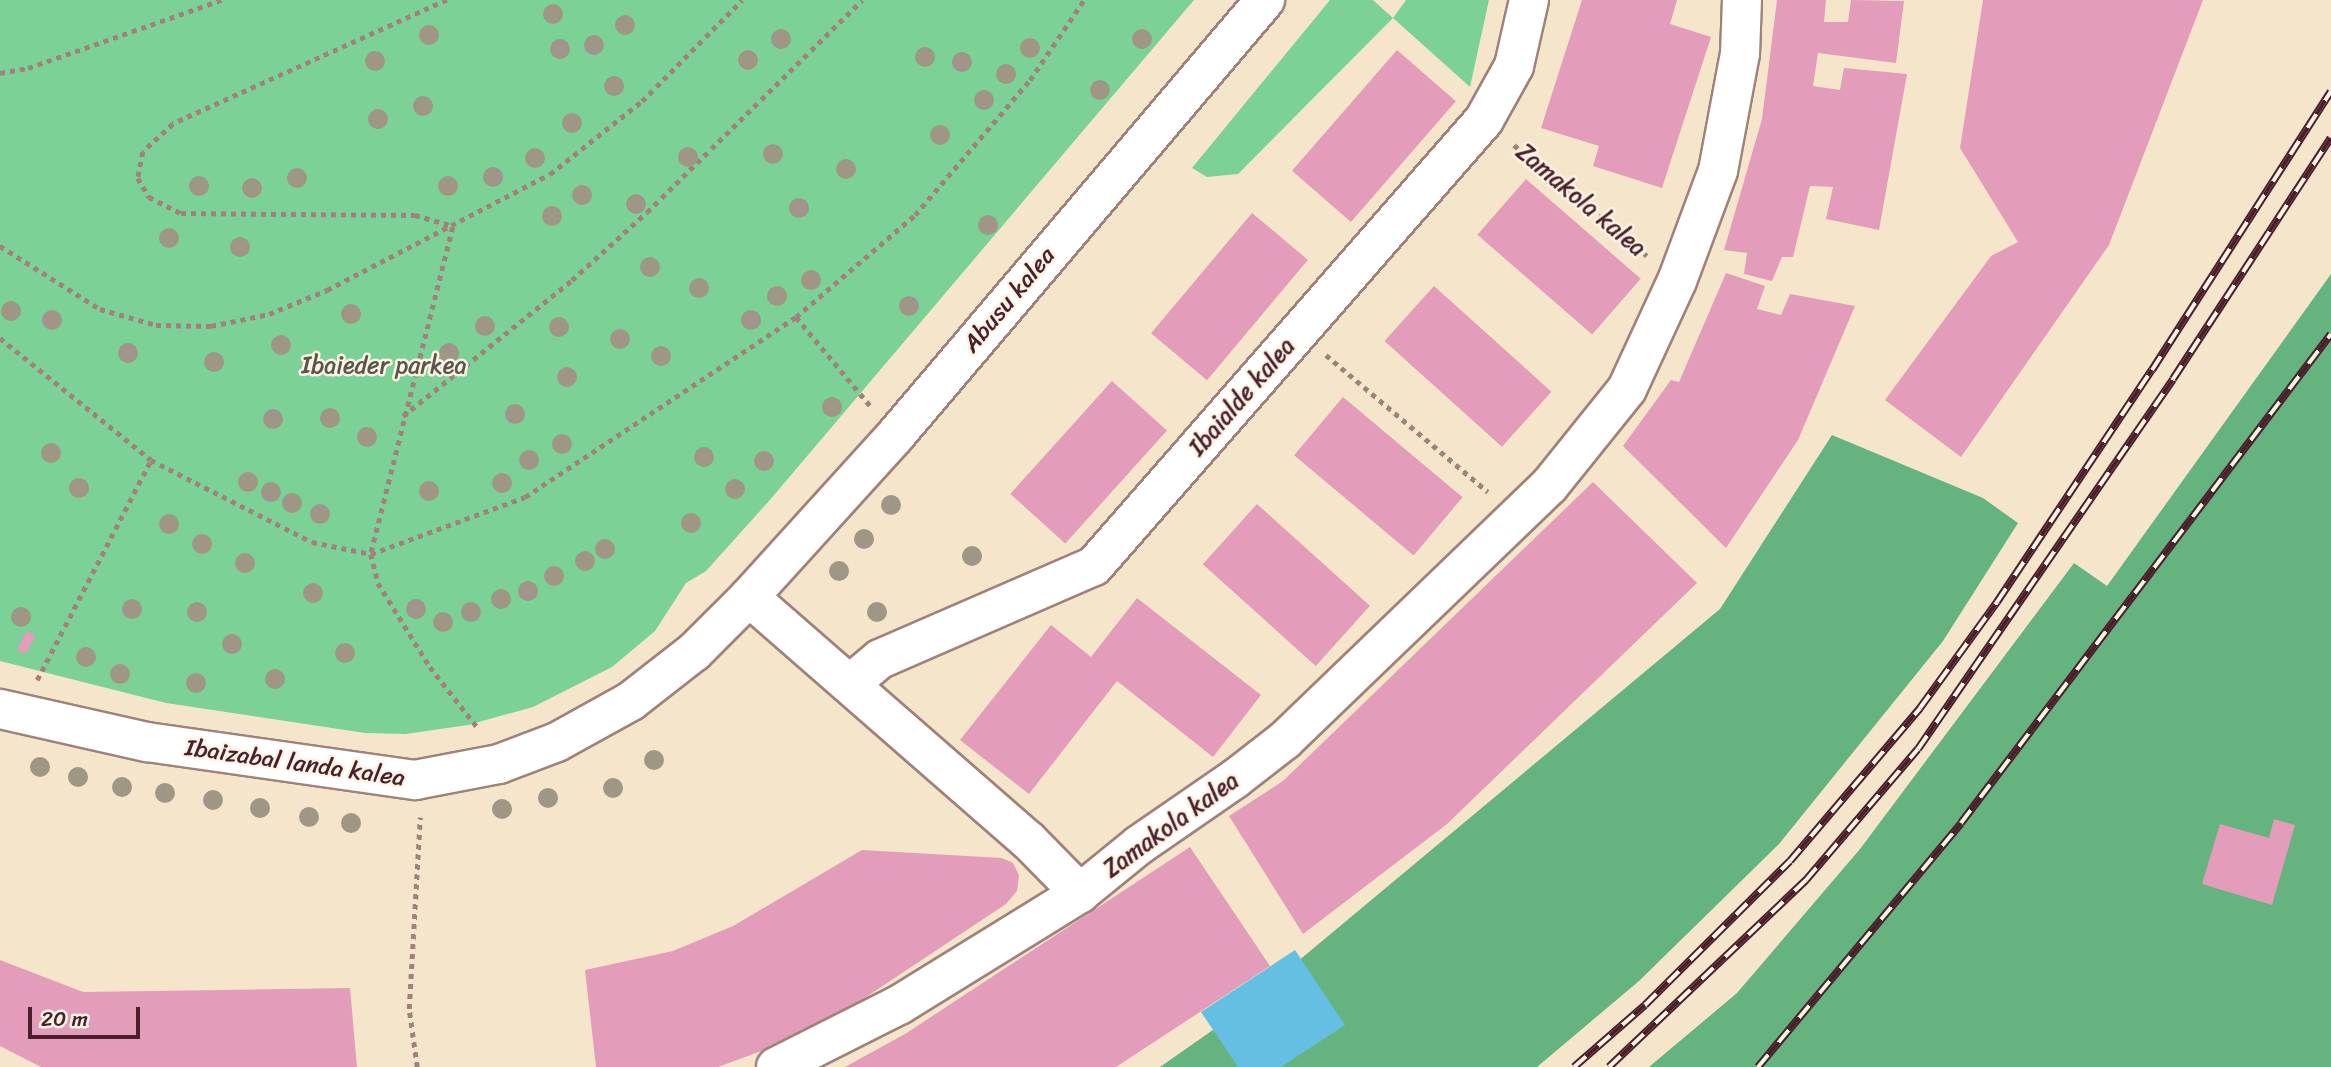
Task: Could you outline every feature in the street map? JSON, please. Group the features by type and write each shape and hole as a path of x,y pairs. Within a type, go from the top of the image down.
{"street":[{"name":"Abusu kalea","path":"749,597 895,436 1265,0"},
{"name":"Ibaialde kalea","path":"850,684 880,659 1094,566 1484,120 1514,66 1529,0"},
{"name":"Zamakola kalea","path":"776,1067 899,1005 1080,893 1285,740 1515,515 1549,486 1627,389 1677,281 1718,171 1740,54 1742,0"},
{"path":"749,597 1029,841 1080,893"},
{"name":"Ibaizabal landa kalea","path":"11,713 147,742 415,780 499,764 557,742 631,701 694,652 749,597"}],"path":[{"path":"0,73 28,68 222,0"},
{"path":"447,0 173,124 142,152 138,178 149,197 181,213 415,215 453,226"},
{"path":"0,246 100,309 156,324 211,326 269,314 327,290 551,174 642,101 742,0"},
{"path":"402,417 572,280 647,212 862,0"},
{"path":"0,338 151,460 312,542 371,554 525,497 796,317 915,215 1030,80 1084,0"},
{"name":"Zamakola kalea","path":"1484,120 1677,281"},
{"path":"453,226 402,417 371,554 384,594 430,667 481,732"},
{"path":"796,317 895,436"},
{"path":"1299,333 1515,515"},
{"path":"11,713 151,460"},
{"path":"417,1067 409,1009 419,813"}],"green space":[{"name":"Ibaieder parkea","path":"0,0 1194,0 769,501 706,571 686,583 655,631 612,667 533,707 468,725 406,734 365,733 166,703 0,661"},
{"path":"1330,0 1373,0 1393,18 1238,174 1207,177 1192,168"},
{"path":"1406,0 1489,0 1470,87 1393,18"},
{"path":"2331,274 2331,1067 1649,1067 1737,993 1860,849 2074,563 2107,586"},
{"path":"1832,435 1983,498 2018,523 1943,641 1779,844 1639,981 1537,1067 1160,1067 1230,1018 1720,609"}],"water":[{"path":"1295,950 1345,1025 1281,1067 1238,1067 1201,1012"}],"building":[{"path":"1582,0 1677,0 1670,24 1711,37 1662,188 1593,166 1599,146 1541,128"},
{"path":"1777,0 1826,0 1824,22 1848,22 1851,0 1904,1 1896,63 1818,53 1813,86 1840,90 1844,68 1907,74 1879,230 1826,219 1833,187 1810,186 1793,257 1782,257 1772,281 1744,274 1747,253 1724,250 1762,119"},
{"path":"1983,0 2203,0 2109,245 1961,457 1885,400 1991,256 2018,242 1960,148"},
{"path":"1397,50 1456,101 1351,222 1292,171"},
{"path":"1526,179 1641,279 1592,335 1477,235"},
{"path":"1252,213 1308,260 1207,380 1151,333"},
{"path":"1726,273 1765,286 1757,309 1781,315 1790,294 1855,306 1798,440 1726,548 1623,446 1671,380 1679,382"},
{"path":"1434,286 1551,392 1502,447 1384,341"},
{"path":"1112,381 1167,431 1065,543 1010,494"},
{"path":"1343,397 1463,497 1414,555 1294,455"},
{"path":"1593,482 1697,583 1447,824 1303,934 1229,816 1283,781"},
{"path":"1257,504 1370,606 1316,666 1203,564"},
{"path":"1137,598 1261,695 1213,757 1117,681 1029,794 960,740 1051,625 1091,657"},
{"path":"27,631 36,636 26,654 17,649"},
{"path":"2274,819 2295,825 2272,905 2202,884 2220,824 2269,838"},
{"path":"1190,847 1270,966 1116,1067 845,1067 905,1034"},
{"path":"862,850 1002,858 1013,863 1019,875 1017,891 1006,904 848,1009 772,1047 718,1067 596,1067 585,970 673,951 733,926"},
{"path":"0,960 83,992 350,988 357,1067 41,1067 0,1046"}],"railway":[{"path":"1574,1067 1645,1005 1790,861 1920,708 1997,602 2152,370 2331,91"},
{"path":"1609,1067 1806,880 1918,749 2173,379 2331,138"},
{"path":"1758,1067 1961,823 2331,334"}]}
